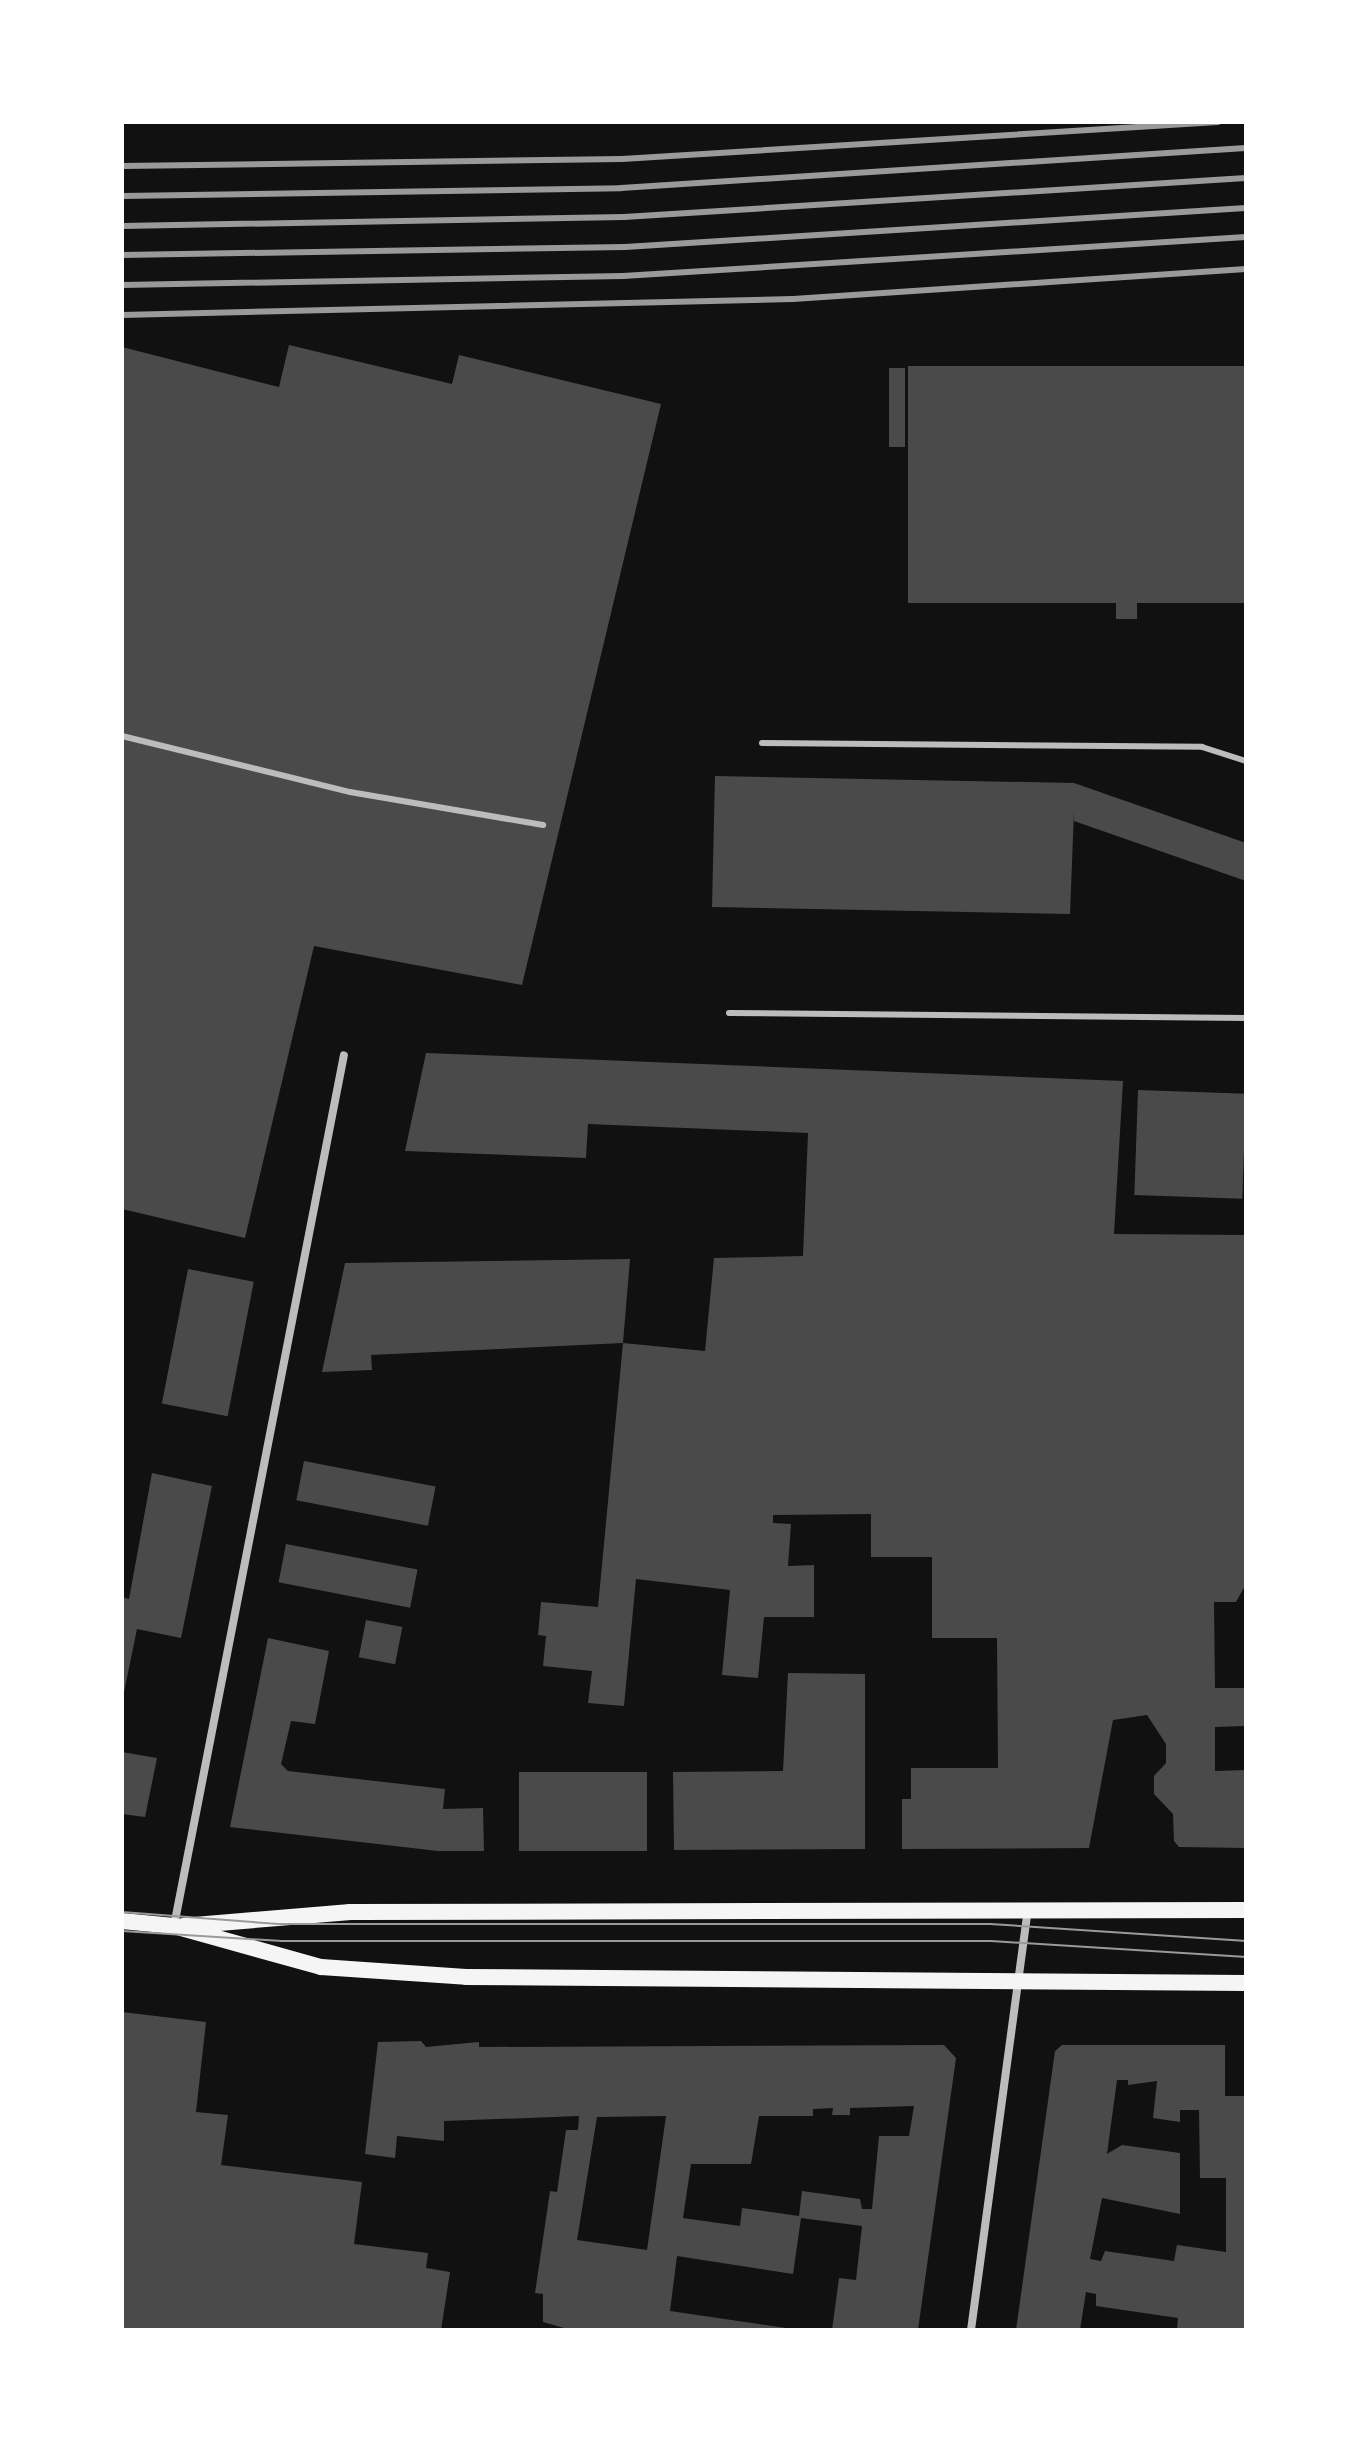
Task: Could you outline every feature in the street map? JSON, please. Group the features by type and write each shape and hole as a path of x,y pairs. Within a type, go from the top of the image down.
{"main road":[{"path":"122,1921 174,1926 350,1912 1246,1910"},
{"path":"174,1926 321,1967 466,1977 1246,1983"}],"street":[{"path":"174,1926 344,1055"},
{"path":"971,2330 1029,1909"}],"lane":[{"path":"122,736 350,792 543,825"},
{"path":"762,743 1202,747 1246,761"},
{"path":"729,1013 1246,1018"}],"building":[{"path":"289,345 452,384 459,355 661,404 522,985 314,946 245,1238 122,1209 122,347 279,387"},
{"path":"908,366 1246,366 1246,603 1137,603 1137,619 1116,619 1116,603 908,603"},
{"path":"889,368 905,368 905,447 889,447"},
{"path":"715,776 1074,783 1246,843 1246,881 1074,821 1074,811 1070,914 712,907"},
{"path":"426,1053 1123,1081 1114,1234 1246,1235 1246,1584 1236,1602 1214,1602 1215,1688 1246,1688 1246,1726 1215,1727 1215,1771 1246,1770 1246,1848 1179,1847 1174,1841 1173,1814 1154,1794 1154,1776 1166,1763 1166,1744 1147,1715 1113,1720 1089,1848 902,1849 902,1799 911,1799 911,1768 998,1768 997,1638 932,1638 932,1557 871,1557 871,1514 773,1515 773,1523 791,1524 788,1566 814,1565 814,1617 764,1617 758,1678 722,1675 730,1590 636,1579 624,1706 588,1703 592,1671 543,1666 546,1636 538,1635 541,1602 598,1607 623,1343 705,1351 714,1258 803,1256 808,1133 588,1124 586,1158 405,1151"},
{"path":"1138,1090 1246,1094 1242,1199 1134,1195"},
{"path":"630,1259 623,1343 371,1355 372,1370 322,1372 345,1263"},
{"path":"188,1269 254,1282 228,1416 162,1403"},
{"path":"304,1461 436,1487 428,1526 296,1500"},
{"path":"152,1473 212,1486 181,1638 137,1629 122,1702 122,1597 129,1599"},
{"path":"286,1544 418,1570 410,1608 279,1582"},
{"path":"366,1620 402,1627 395,1664 359,1657"},
{"path":"268,1638 329,1651 315,1724 291,1721 281,1764 288,1771 445,1789 443,1809 483,1808 484,1851 438,1851 230,1827"},
{"path":"788,1673 865,1674 865,1849 674,1850 673,1772 783,1771"},
{"path":"122,1752 157,1758 145,1817 122,1814"},
{"path":"519,1772 647,1772 647,1851 519,1851"},
{"path":"122,2012 206,2022 196,2112 228,2115 221,2165 362,2182 354,2244 428,2253 426,2268 450,2272 441,2330 122,2330"},
{"path":"421,2041 426,2047 479,2042 479,2047 944,2045 956,2058 918,2330 832,2330 839,2278 856,2280 862,2226 801,2218 793,2274 677,2256 670,2311 800,2330 571,2330 543,2322 543,2294 535,2293 550,2191 557,2192 566,2130 578,2130 579,2116 444,2121 444,2141 397,2136 395,2158 365,2154 378,2042","holes":["914,2106 909,2136 879,2136 872,2209 862,2209 860,2199 802,2191 799,2216 742,2208 740,2226 683,2218 691,2164 751,2164 759,2116 813,2116 813,2109 833,2108 832,2115 850,2115 850,2108","666,2116 647,2250 577,2240 597,2117"]},
{"path":"1062,2045 1225,2045 1225,2096 1246,2096 1246,2330 1177,2330 1178,2318 1096,2306 1096,2294 1086,2292 1080,2330 1016,2330 1055,2051","holes":["1117,2080 1128,2080 1128,2085 1157,2081 1153,2118 1180,2122 1180,2110 1199,2110 1200,2178 1226,2178 1226,2252 1177,2245 1174,2261 1105,2251 1101,2261 1090,2259 1102,2198 1180,2214 1180,2153 1122,2145 1107,2154"]}],"tram line":[{"path":"122,1912 279,1924 990,1924 1246,1941"},
{"path":"122,1931 282,1941 991,1941 1246,1957"}],"railway":[{"path":"122,166 622,159 1218,122"},
{"path":"122,196 621,188 1246,148"},
{"path":"122,226 624,217 1246,178"},
{"path":"122,255 625,247 1246,208"},
{"path":"122,285 623,276 1246,237"},
{"path":"122,315 793,299 1246,269"}]}
